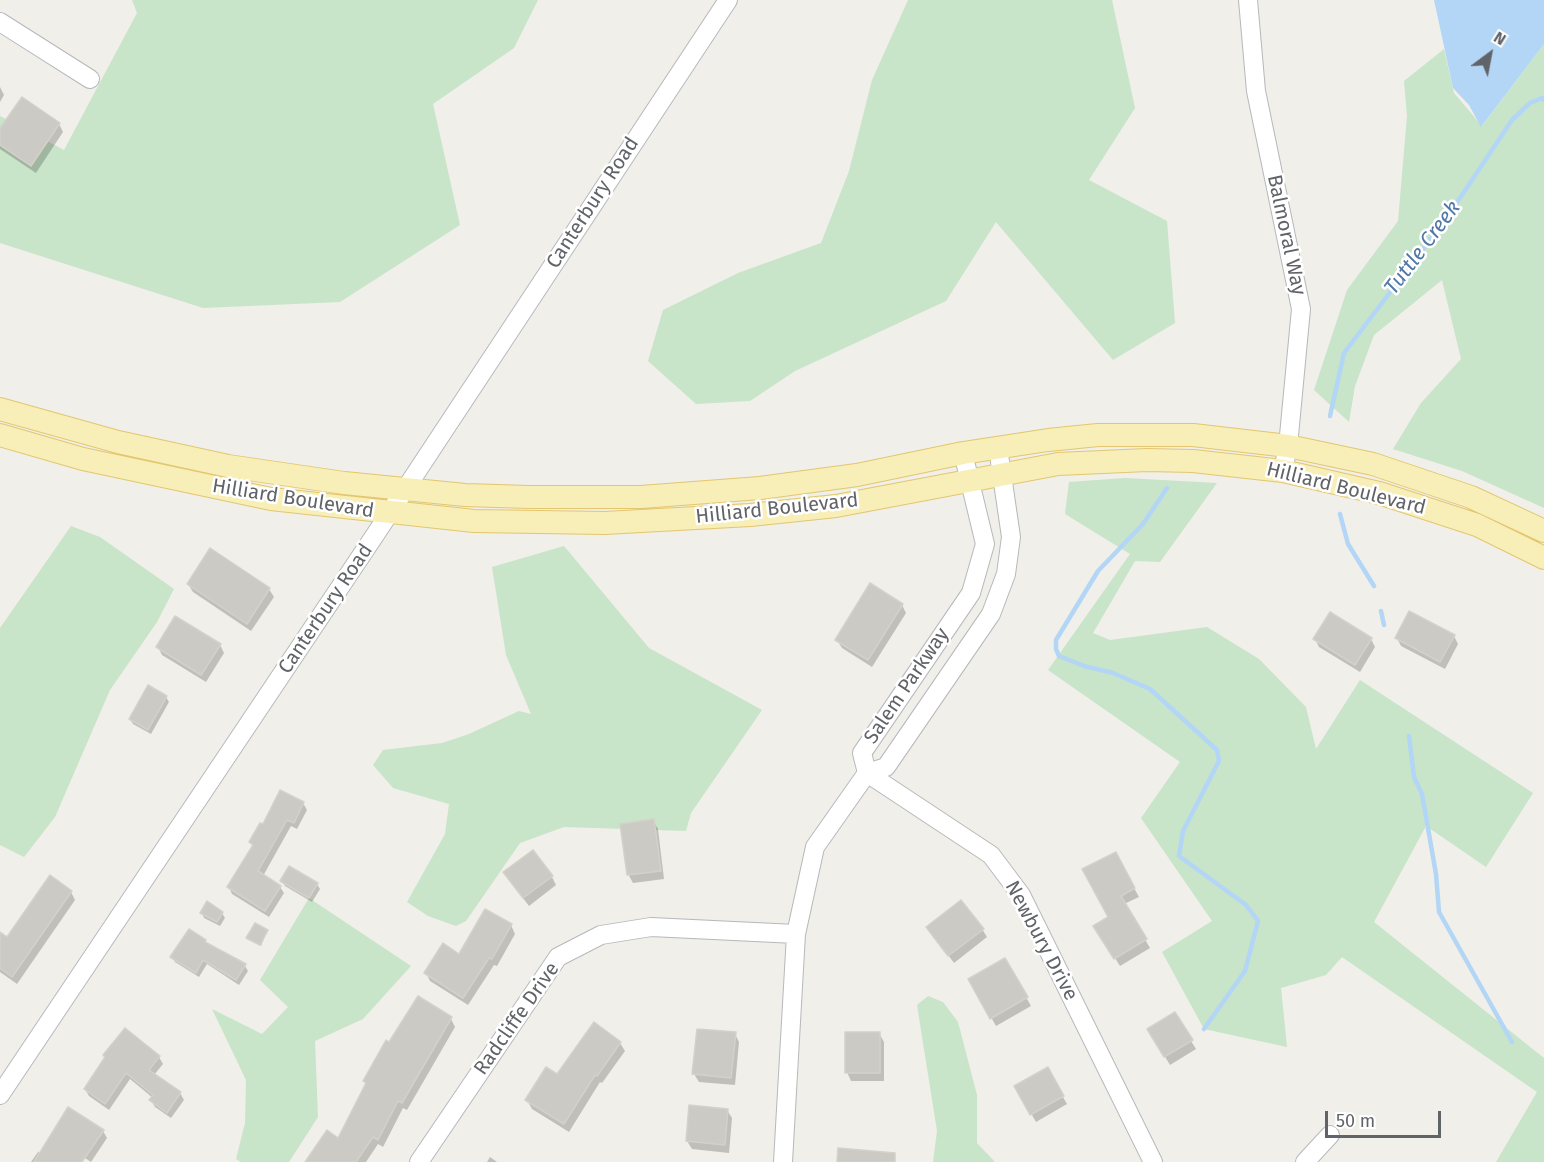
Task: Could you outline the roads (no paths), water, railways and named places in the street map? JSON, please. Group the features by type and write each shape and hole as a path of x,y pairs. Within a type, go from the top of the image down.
{"main road":[{"name":"Hilliard Boulevard","path":"0,409 118,441 228,466 344,483 528,497 641,497 701,493 814,482 963,453 1098,435 1193,435 1331,453 1471,497 1544,531"},
{"name":"Hilliard Boulevard","path":"0,435 83,459 271,499 390,514 474,521 605,524 750,515 836,506 1058,464 1147,460 1193,461 1283,471 1326,479 1435,510 1477,525 1544,558"}],"street":[{"name":"Canterbury Road","path":"0,1095 390,514 728,0"},
{"name":"Balmoral Way","path":"1248,0 1256,91 1301,309 1288,446 1283,471"},
{"path":"0,22 90,79"},
{"path":"867,772 886,767 991,614 1005,574 1011,537 998,448"},
{"name":"Salem Parkway","path":"783,1162 796,934 815,847 867,772 862,753 971,593 985,544 963,453"},
{"name":"Newbury Drive","path":"867,772 992,855 1021,895 1153,1162"},
{"name":"Radcliffe Drive","path":"419,1162 558,957 602,935 651,927 796,934"},
{"path":"1305,1162 1330,1135"}],"water":[{"path":"1434,0 1544,0 1544,44 1481,127 1469,105 1453,88"}],"waterway":[{"name":"Tuttle Creek","path":"1330,416 1344,353 1448,216 1512,120 1530,103 1542,98 1544,100"},
{"name":"Tuttle Creek","path":"1167,488 1143,524 1098,571 1056,640 1056,649 1059,656 1084,666 1113,673 1150,689 1217,750 1219,761 1183,831 1179,856 1246,905 1258,921 1245,971 1204,1029"},
{"path":"1340,514 1348,544 1374,586"},
{"path":"1381,611 1384,625"},
{"path":"1409,736 1414,777 1422,794 1436,874 1439,912 1512,1042"}]}
